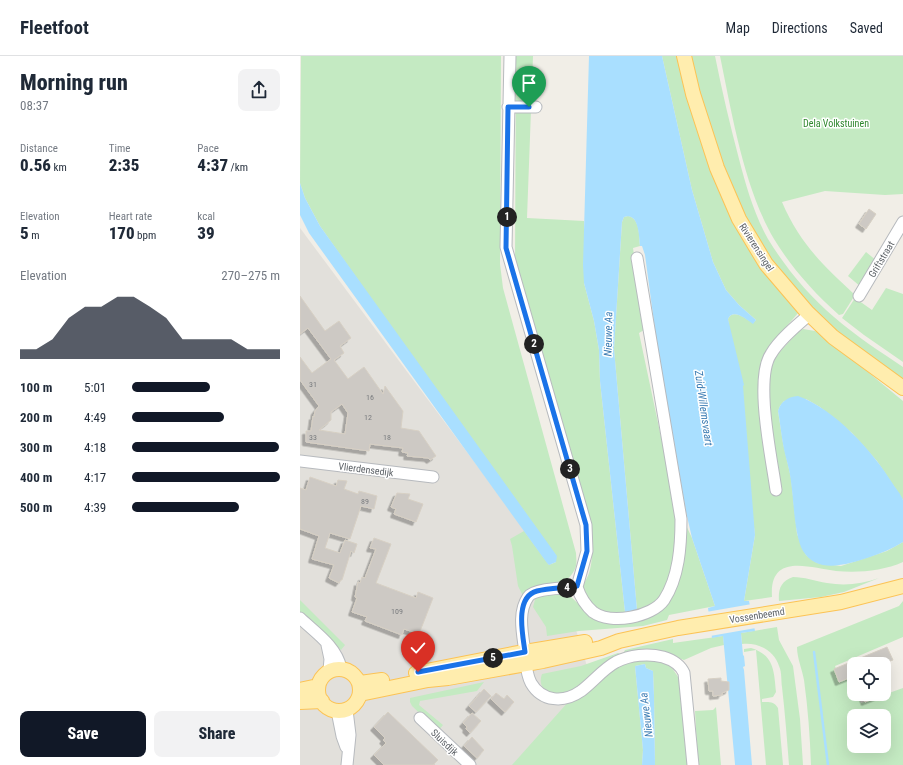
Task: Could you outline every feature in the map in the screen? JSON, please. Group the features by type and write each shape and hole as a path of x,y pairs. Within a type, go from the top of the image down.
{"main road":[{"name":"Rivierensingel","path":"684,56 693,94 717,168 739,219 766,264 809,315 833,337 903,388"},
{"name":"Vossenbeemd","path":"360,688 526,658 596,641 619,641 678,628 841,602 900,584"},
{"path":"335,669 353,673 360,688 356,703 342,710 326,706 318,691 318,686 323,676 335,669"},
{"path":"300,690 318,686"},
{"path":"300,702 322,701"}],"street":[{"path":"510,56 506,248 586,525 587,551 577,586 586,605 594,613 607,617 625,618 649,612 657,608 668,592 676,570 682,545 681,520 637,258"},
{"path":"508,107 536,107"},
{"name":"Griftstraat","path":"859,296 903,222"},
{"path":"776,490 765,416 765,371 770,355 809,315"},
{"name":"Vlierdensedijk","path":"300,461 433,477"},
{"path":"577,586 538,591 528,596 524,605 522,628 527,672 537,691 542,695 557,700 575,695 615,663 626,658 652,655 673,661 682,667 684,673 693,765"},
{"path":"300,618 327,642 339,658 335,669"},
{"path":"342,710 350,735 347,751 347,765"},
{"name":"Sluisdijk","path":"420,718 470,765"}],"shaded area":[{"path":"300,228 555,570 590,676 520,765 300,765"}],"green space":[{"path":"301,56 501,56 500,264 503,288 576,553 576,566 573,573 568,579 554,587 523,596 518,586 510,539 524,531 549,565 556,562 320,226 305,198 300,183"},
{"path":"516,56 533,56 527,218 584,221 584,283 594,321 599,350 600,381 625,612 605,613 597,609 583,594 584,585 591,566 592,547 515,265"},
{"path":"662,56 679,56 709,160 798,313 765,354 760,368 758,383 760,417 772,481 772,495 781,494 767,397 767,379 776,356 798,332 803,329 815,331 823,335 903,401 903,500 877,461 852,433 820,407 806,399 784,401 778,411 791,478 797,534 806,555 817,563 841,566 887,551 903,542 903,562 879,569 853,572 804,566 784,568 777,574 773,583 772,597 744,601 755,535 728,319 733,314 736,314 753,323 756,320 739,305 726,290 713,262 692,190"},
{"path":"691,56 715,56 729,121 748,190 759,220 775,250 798,281 825,309 859,337 903,367 903,384 816,314 778,271 749,225 730,188 704,108"},
{"name":"Dela Volkstuinen","path":"720,56 903,56 903,194 885,195 825,191 782,202 796,230 813,253 855,295 843,314 839,315 821,298 788,260 774,239 764,219 747,174 740,150"},
{"path":"624,217 632,217 637,224 640,246 633,248 644,330 639,333 679,522 673,569 661,598 648,609 637,610 614,349 622,222"},
{"path":"866,252 877,261 861,287 848,276"},
{"path":"886,288 903,294 903,362 842,318 855,298 872,310"},
{"path":"684,521 692,538 715,606 669,615 667,620 643,626 579,631 547,636 546,627 533,607 536,596 554,594 570,596 584,609 601,620 666,602"},
{"path":"793,577 840,584 860,583 879,578 844,592 821,597 779,601 781,586"},
{"path":"300,600 345,645 341,650 300,612"},
{"path":"903,601 903,637 856,657 847,657 847,661 835,666 840,678 847,676 847,701 860,701 861,703 867,701 891,701 891,692 903,688 903,765 811,765 809,723 803,676 797,647 899,606"},
{"path":"777,627 779,640 793,666 800,719 803,765 789,765 781,674 777,660 764,648 753,644 742,644 741,633"},
{"path":"723,636 724,645 711,648 684,660 649,650 624,652 625,650 673,639 673,643"},
{"path":"751,648 756,650 744,652 744,649"},
{"path":"756,650 768,659 773,671 776,692 773,697 762,699 762,702 773,703 778,708 783,765 766,765"},
{"path":"618,653 620,655 601,667 583,683 571,691 558,694 551,693 547,692 541,684 542,674 581,666"},
{"path":"640,660 660,660 668,664 674,671 683,687 688,765 655,765 653,671 646,668 645,664 635,666 643,750 642,765 512,765 569,701 594,685 619,666"},
{"path":"484,682 477,691 420,701 419,705 443,725 438,731 412,706 410,702 410,698"},
{"path":"716,707 721,765 698,765 695,711 713,710"}],"water":[{"path":"589,56 662,56 692,190 713,262 726,290 739,305 756,320 753,324 736,314 733,314 728,319 744,385 755,535 744,601 749,601 755,631 741,633 745,666 743,667 752,765 735,765 723,636 712,638 708,608 715,606 692,538 686,512 656,337 645,255 642,246 640,246 635,221 629,216 624,217 622,222 614,349 637,610 625,612 600,381 599,350 594,321 584,283 583,265"},
{"path":"300,183 305,198 320,226 557,556 556,562 549,565 547,563 309,233 300,215"},
{"path":"798,396 812,402 839,421 864,446 885,472 903,500 903,542 891,549 870,557 843,565 834,566 817,563 809,558 803,551 796,527 790,477 778,411 785,400"},
{"name":"Nieuwe Aa","path":"645,664 646,668 653,671 655,765 642,765 643,750 635,666"}],"pier":[{"path":"752,604 756,628 710,636 706,612"}],"building":[{"path":"869,209 876,214 866,229 859,224"},
{"path":"300,296 325,331 339,321 351,338 340,346 344,353 334,360 348,379 364,367 383,394 385,386 403,411 401,428 419,431 436,456 430,460 428,458 407,456 408,453 402,452 403,448 370,444 369,451 306,442 306,431 311,431 313,416 314,417 315,411 319,406 300,380 300,357 312,373 331,359 308,328 300,334","holes":["342,404 348,413 345,434 319,430 331,420 331,412"]},
{"path":"310,477 336,486 338,480 347,481 344,489 358,494 359,491 377,496 374,509 361,506 350,539 330,533 325,548 340,553 345,540 357,544 354,553 351,551 342,580 339,583 329,578 334,565 312,559 319,536 300,529 300,488 306,490"},
{"path":"397,493 410,494 408,499 423,504 416,522 394,514 396,509 391,507"},
{"path":"374,538 391,544 376,583 416,598 418,592 433,598 419,634 404,629 402,635 365,621 367,617 352,612 357,598 355,597 358,582 360,583 362,577 365,578 376,549 370,548"},
{"path":"887,647 893,660 891,661 891,657 863,657"},
{"path":"847,664 847,679 839,682 834,669"},
{"path":"721,678 721,681 729,682 729,690 722,693 722,695 713,696 713,691 709,691 708,679"},
{"path":"484,689 491,696 476,712 469,706"},
{"path":"496,693 504,699 507,695 514,702 505,712 491,699"},
{"path":"388,712 438,760 433,765 384,765 374,755 386,743 383,740 385,738 374,727"},
{"path":"472,713 481,721 470,733 463,723"},
{"path":"472,737 484,750 477,758 464,746"}],"waterway":[{"path":"814,652 828,765"}],"route":[{"path":"418,672 525,652 522,628 522,610 528,596 538,591 577,586 587,551 586,525 506,248 508,107 529,107"}],"water label":[{"name":"Zuid-Willemsvaart","path":"704,408"}]}
